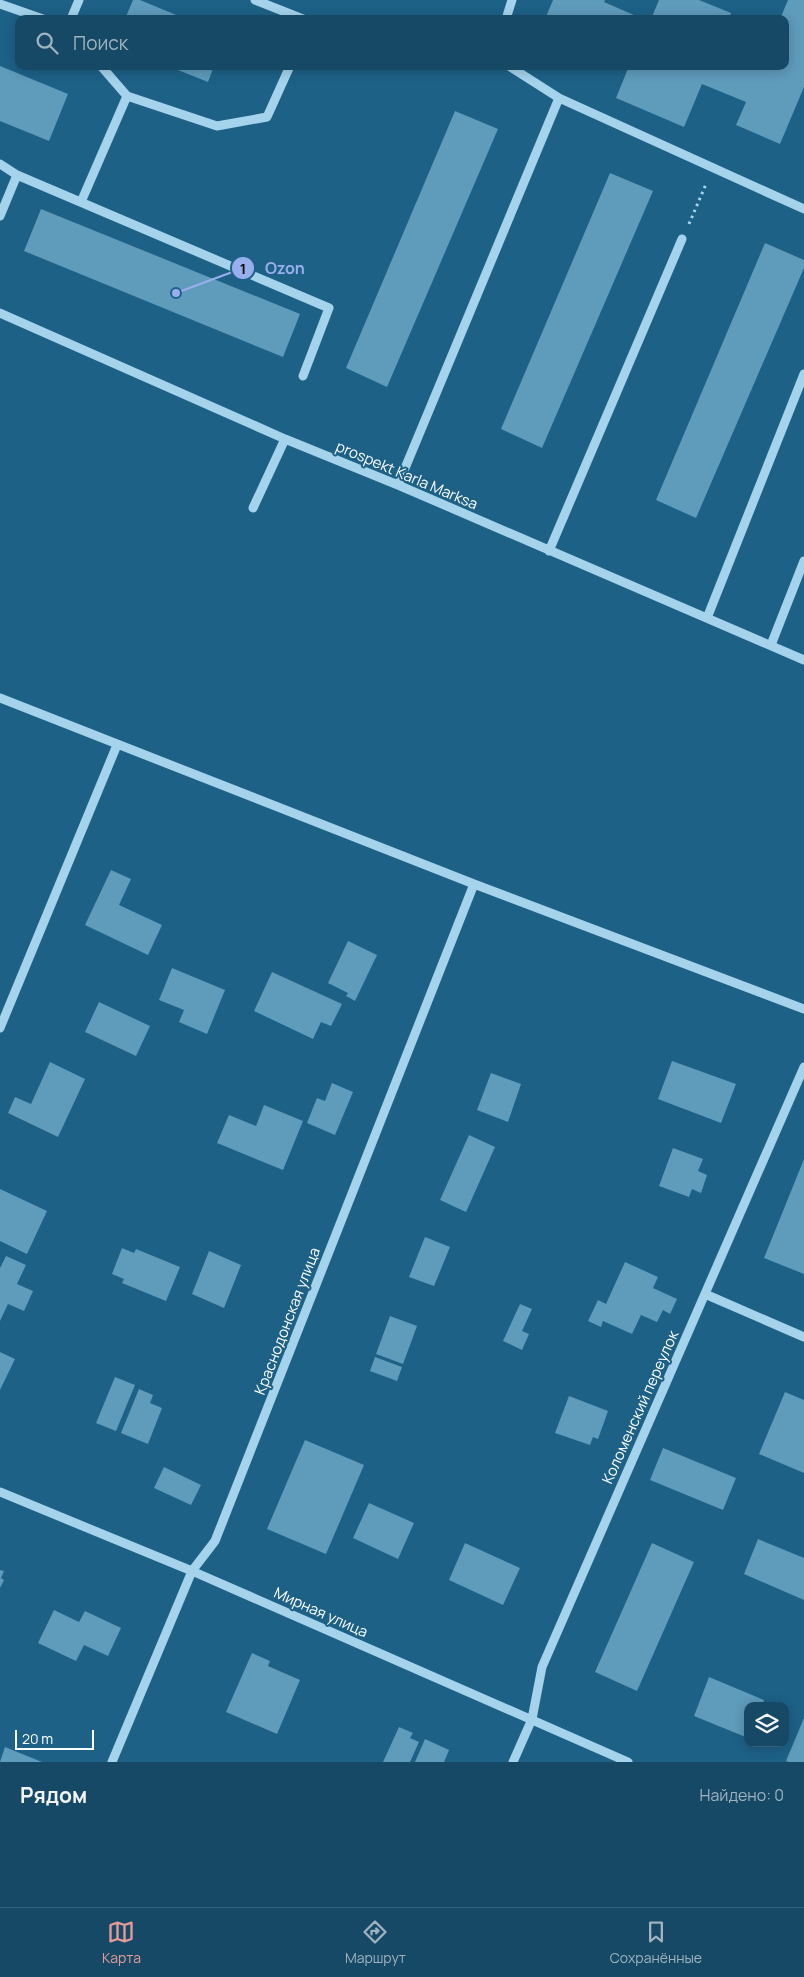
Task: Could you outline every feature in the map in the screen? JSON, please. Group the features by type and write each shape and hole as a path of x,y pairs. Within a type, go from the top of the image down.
{"street":[{"path":"73,15 79,0"},
{"path":"255,0 293,15"},
{"path":"507,15 512,0"},
{"path":"0,4 32,15"},
{"path":"104,70 127,96 217,126 267,117 288,70"},
{"path":"515,70 559,98 803,207"},
{"path":"81,202 127,96"},
{"path":"398,485 559,98"},
{"path":"0,164 17,175 329,308 303,376"},
{"path":"0,216 17,175"},
{"path":"549,551 682,239"},
{"name":"prospekt Karla Marksa","path":"0,313 285,439 398,485 804,660"},
{"path":"707,618 804,374"},
{"path":"253,508 285,439"},
{"path":"771,646 804,561"},
{"path":"0,698 474,884 804,1009"},
{"path":"0,1028 117,745"},
{"name":"Краснодонская улица","path":"112,1762 192,1571 215,1541 474,884"},
{"name":"Коломенский переулок","path":"513,1762 532,1719 542,1667 804,1067"},
{"path":"705,1294 804,1337"},
{"name":"Мирная улица","path":"0,1492 192,1571 628,1762"}],"path":[{"path":"682,239 713,167"}],"building":[{"path":"133,0 140,0 176,15 127,15"},
{"path":"553,0 605,0 604,2 634,15 547,15"},
{"path":"659,0 699,0 731,13 730,15 653,15"},
{"path":"788,0 804,0 804,87 780,144 736,125 746,102 702,84 684,127 616,98 627,70 789,70 789,15 782,15"},
{"path":"0,66 68,94 49,141 0,121"},
{"path":"178,70 212,70 208,82"},
{"path":"455,111 498,129 387,387 346,368"},
{"path":"610,173 653,191 542,448 501,429"},
{"path":"41,209 300,314 283,357 24,251"},
{"path":"765,243 804,260 804,268 696,518 656,500"},
{"path":"111,870 131,879 119,905 162,925 148,955 85,925"},
{"path":"348,941 377,955 355,1001 346,996 348,993 328,983"},
{"path":"172,968 225,990 207,1034 179,1022 184,1010 159,1000"},
{"path":"272,972 342,1004 331,1026 321,1022 313,1039 254,1011"},
{"path":"99,1002 150,1026 136,1056 85,1032"},
{"path":"672,1061 736,1084 721,1123 658,1099"},
{"path":"50,1062 85,1079 58,1137 8,1113 15,1097 31,1104"},
{"path":"491,1073 521,1084 508,1122 477,1110"},
{"path":"332,1083 353,1092 335,1135 307,1123 317,1098 325,1101"},
{"path":"264,1105 303,1121 283,1170 217,1143 229,1115 256,1126"},
{"path":"469,1135 495,1147 466,1212 440,1200"},
{"path":"673,1148 703,1159 698,1171 707,1175 701,1193 692,1189 689,1197 659,1186"},
{"path":"804,1159 804,1274 764,1258"},
{"path":"0,1189 47,1211 27,1254 0,1241"},
{"path":"425,1237 450,1247 434,1286 409,1277"},
{"path":"122,1248 134,1253 136,1249 180,1267 166,1301 122,1283 124,1279 112,1274"},
{"path":"209,1251 241,1265 224,1308 192,1294"},
{"path":"6,1256 26,1265 17,1284 33,1291 24,1311 8,1304 0,1321 0,1268"},
{"path":"625,1262 658,1277 653,1288 677,1299 670,1314 663,1310 657,1322 641,1315 632,1334 603,1321 601,1327 588,1321 598,1300 606,1304"},
{"path":"520,1304 532,1309 522,1331 529,1334 522,1350 503,1341"},
{"path":"390,1316 417,1326 403,1364 376,1354"},
{"path":"0,1352 15,1359 0,1390"},
{"path":"375,1357 402,1367 397,1381 370,1371"},
{"path":"115,1377 135,1385 116,1431 96,1423"},
{"path":"139,1389 153,1395 150,1403 162,1408 148,1444 121,1433"},
{"path":"785,1392 804,1400 804,1473 759,1454"},
{"path":"569,1396 608,1411 598,1439 593,1437 590,1445 555,1433"},
{"path":"305,1440 364,1465 326,1554 267,1529"},
{"path":"663,1448 736,1478 723,1510 650,1480"},
{"path":"164,1467 201,1485 191,1505 154,1488"},
{"path":"369,1503 414,1523 398,1559 353,1538"},
{"path":"758,1539 804,1558 804,1600 744,1574"},
{"path":"465,1543 520,1568 503,1605 449,1580"},
{"path":"652,1543 694,1562 637,1691 595,1672"},
{"path":"0,1570 4,1571 1,1578 4,1580 0,1588"},
{"path":"54,1610 79,1622 85,1611 121,1628 108,1656 84,1645 76,1661 38,1643"},
{"path":"252,1653 270,1661 268,1666 300,1680 277,1734 226,1712"},
{"path":"709,1677 764,1700 763,1702 744,1702 744,1736 694,1716"},
{"path":"804,1718 804,1762 786,1761"},
{"path":"399,1727 413,1733 410,1738 419,1742 410,1762 383,1762"},
{"path":"425,1739 449,1750 444,1762 415,1762"},
{"path":"5,1747 42,1762 0,1762"}],"place":[{"name":"Ozon","path":"176,293"}]}
